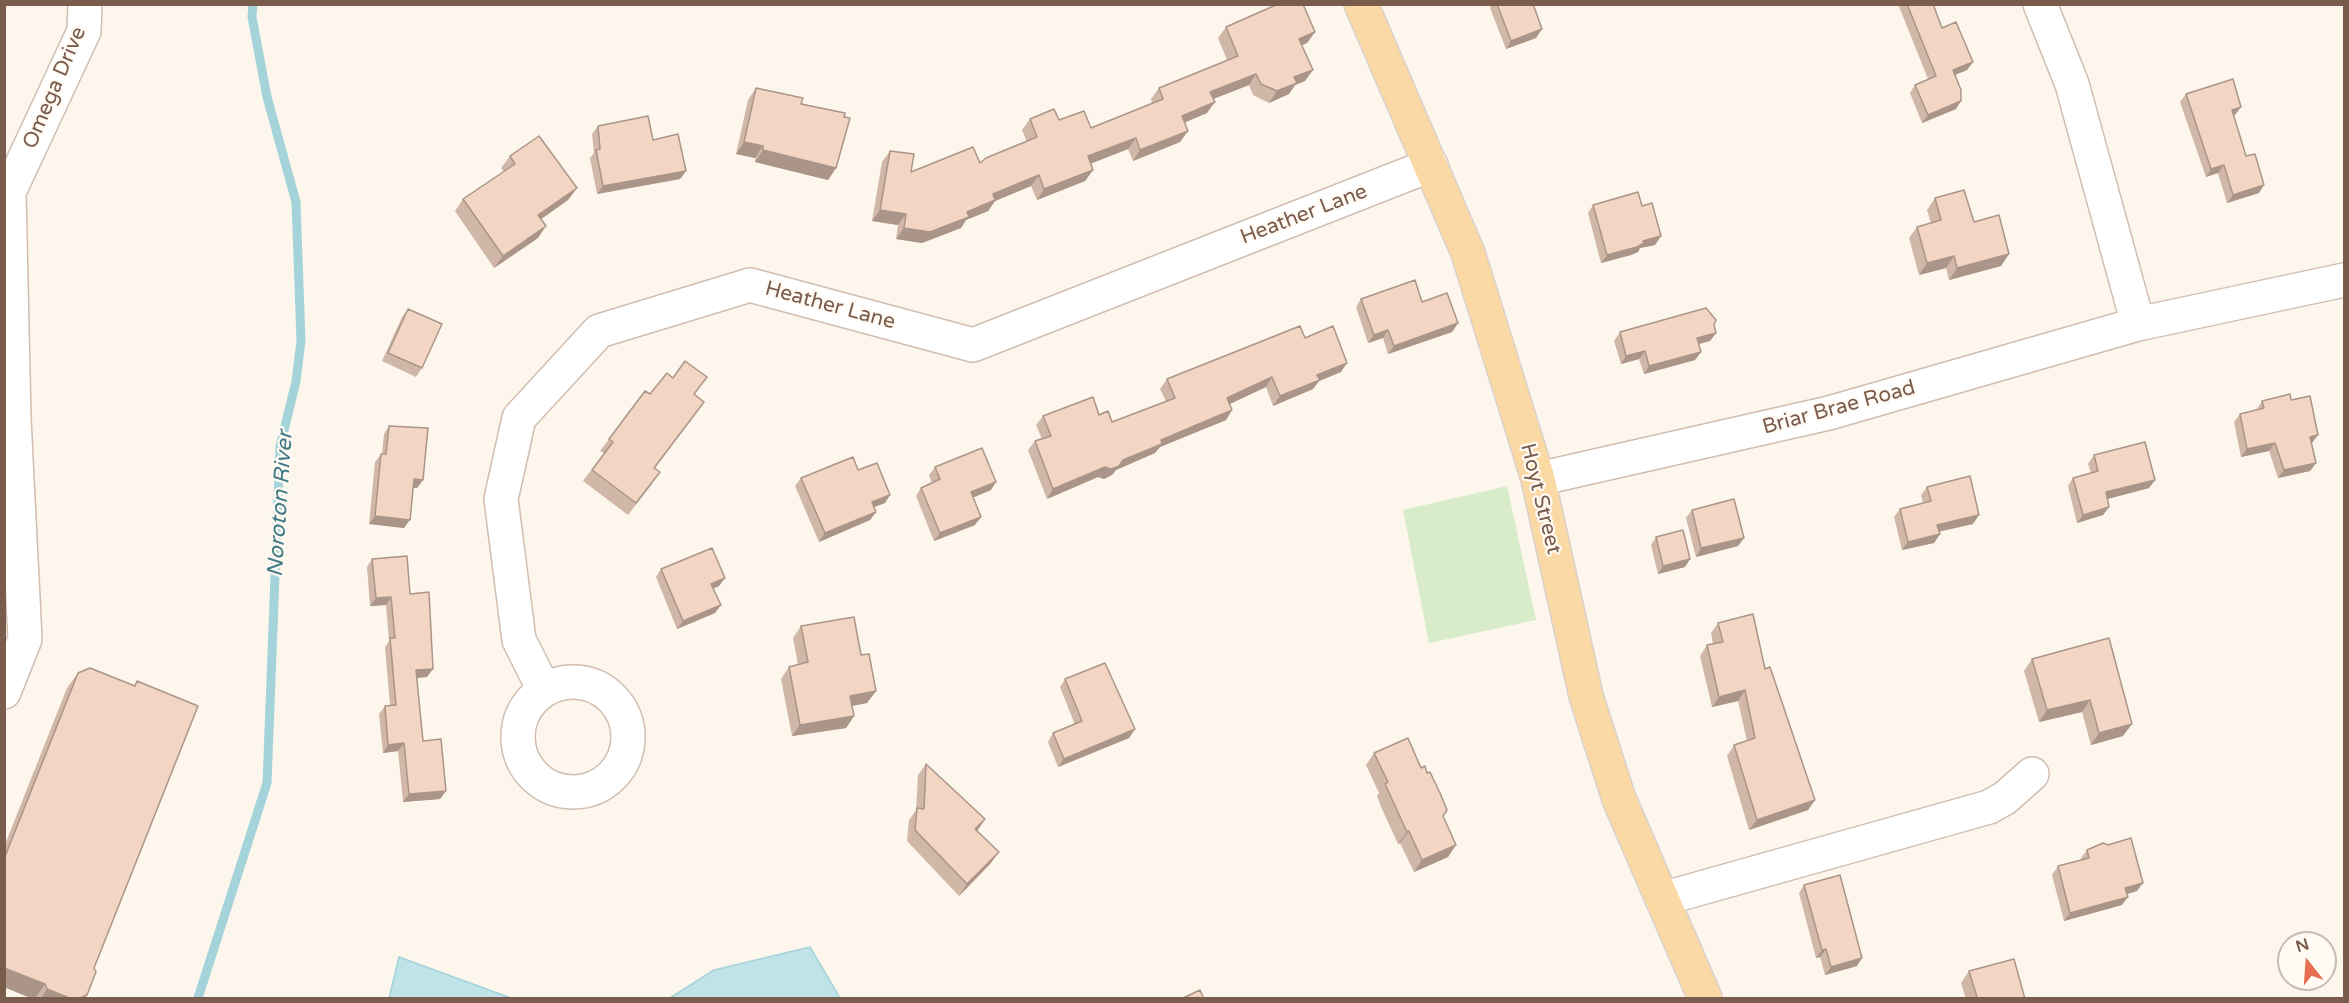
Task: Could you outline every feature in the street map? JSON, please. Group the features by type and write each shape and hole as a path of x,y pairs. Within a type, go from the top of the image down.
{"main road":[{"name":"Hoyt Street","path":"1361,4 1468,253 1538,479 1586,696 1619,799 1705,999"}],"street":[{"name":"Omega Drive","path":"4,692 25,639 9,419 9,192 14,159 84,31 85,4"},
{"path":"2040,4 2072,84 2138,324"},
{"name":"Heather Lane","path":"544,690 519,640 501,499 519,418 599,331 750,285 973,345 1431,165"},
{"name":"Briar Brae Road","path":"1538,479 1828,413 2138,324 2344,280"},
{"path":"1662,899 1989,807 2005,798 2032,774"}],"green space":[{"path":"1507,486 1536,620 1429,643 1403,510"}],"water":[{"path":"810,947 840,998 670,998 714,970"},
{"path":"399,957 511,998 389,998"}],"building":[{"path":"1278,4 1303,4 1315,32 1299,39 1313,70 1294,77 1297,83 1277,91 1261,84 1256,74 1210,92 1215,102 1182,116 1188,131 1140,150 1136,138 1088,156 1093,170 1044,189 1039,175 993,194 995,200 967,212 969,217 930,232 904,228 906,214 880,210 890,151 914,154 911,172 973,147 980,163 986,158 1037,137 1030,119 1054,109 1059,120 1084,111 1091,128 1163,99 1159,88 1238,56 1226,27"},
{"path":"1497,4 1533,4 1542,29 1511,41"},
{"path":"1907,4 1933,4 1942,28 1956,22 1973,62 1953,70 1961,90 1961,101 1928,115 1915,85 1936,76"},
{"path":"2233,79 2241,107 2232,110 2246,156 2255,154 2264,185 2233,195 2224,165 2211,169 2186,94"},
{"path":"756,88 803,98 801,104 845,113 844,117 850,118 836,168 763,150 763,146 744,142"},
{"path":"648,116 653,140 678,134 686,171 603,186 596,150 600,149 598,126"},
{"path":"539,136 577,188 538,215 546,226 503,256 463,199 515,164 510,156"},
{"path":"1964,190 1974,222 1999,215 2009,254 1957,268 1954,256 1927,263 1917,227 1941,220 1935,198"},
{"path":"1638,192 1642,206 1652,203 1661,236 1643,241 1644,243 1637,247 1607,255 1593,205"},
{"path":"1415,280 1422,302 1447,293 1458,323 1394,346 1388,330 1374,335 1361,299"},
{"path":"1706,308 1716,320 1714,325 1716,333 1697,338 1701,352 1649,366 1645,351 1626,356 1620,332"},
{"path":"408,309 442,324 422,368 388,353"},
{"path":"1300,326 1305,338 1333,326 1347,363 1317,375 1320,380 1280,396 1272,377 1227,398 1232,410 1161,440 1162,444 1123,460 1119,466 1111,469 1105,467 1053,489 1035,441 1051,436 1043,416 1093,397 1099,415 1108,411 1112,422 1175,398 1167,379"},
{"path":"685,361 707,377 694,394 704,402 654,468 660,472 636,503 592,470 613,442 609,439 645,391 650,394 667,373 673,378"},
{"path":"2290,394 2291,400 2310,396 2318,435 2310,437 2316,463 2284,470 2275,443 2247,449 2240,414 2264,408 2262,401"},
{"path":"389,426 428,428 423,480 414,479 410,520 375,516 381,454 386,454"},
{"path":"2145,442 2155,480 2106,492 2109,507 2083,515 2073,478 2098,471 2094,455"},
{"path":"982,448 996,482 971,492 981,517 940,533 921,488 940,479 935,467"},
{"path":"853,457 858,470 877,463 890,495 872,502 876,512 825,533 801,478"},
{"path":"1970,476 1979,515 1937,525 1940,534 1908,542 1900,509 1931,501 1927,487"},
{"path":"1734,499 1744,538 1701,548 1692,510"},
{"path":"1683,530 1690,559 1663,566 1656,537"},
{"path":"712,548 725,578 711,584 721,605 683,621 661,569"},
{"path":"407,556 410,594 429,592 433,669 416,670 423,741 441,739 446,791 409,794 404,743 388,745 385,706 396,705 390,638 395,638 391,597 376,598 372,559"},
{"path":"1753,614 1765,669 1770,667 1815,800 1757,820 1734,745 1755,738 1745,690 1719,697 1707,645 1723,642 1718,623"},
{"path":"854,617 861,655 869,654 876,691 850,696 854,716 800,725 789,667 808,662 801,626"},
{"path":"2109,638 2132,724 2099,733 2090,700 2047,710 2032,659"},
{"path":"1105,663 1135,729 1064,759 1053,733 1082,721 1065,679"},
{"path":"90,668 135,686 137,681 198,706 94,968 96,972 87,995 72,999 47,989 45,984 4,968 4,859 78,673"},
{"path":"1408,738 1421,768 1425,766 1427,773 1430,772 1440,793 1447,810 1443,816 1456,845 1422,860 1385,784 1388,782 1374,753"},
{"path":"926,764 985,819 975,829 999,852 967,884 915,830 917,808 924,809"},
{"path":"2131,838 2143,883 2125,888 2128,897 2070,913 2058,866 2089,858 2087,850 2103,843 2108,845"},
{"path":"1840,875 1862,958 1831,967 1826,949 1822,950 1804,885"},
{"path":"2014,959 2025,999 1973,999 1977,997 1969,971"},
{"path":"1200,990 1204,999 1181,999"}],"waterway":[{"name":"Noroton River","path":"198,998 267,783 280,447 296,381 301,341 296,202 267,97 252,17 253,4"}]}
